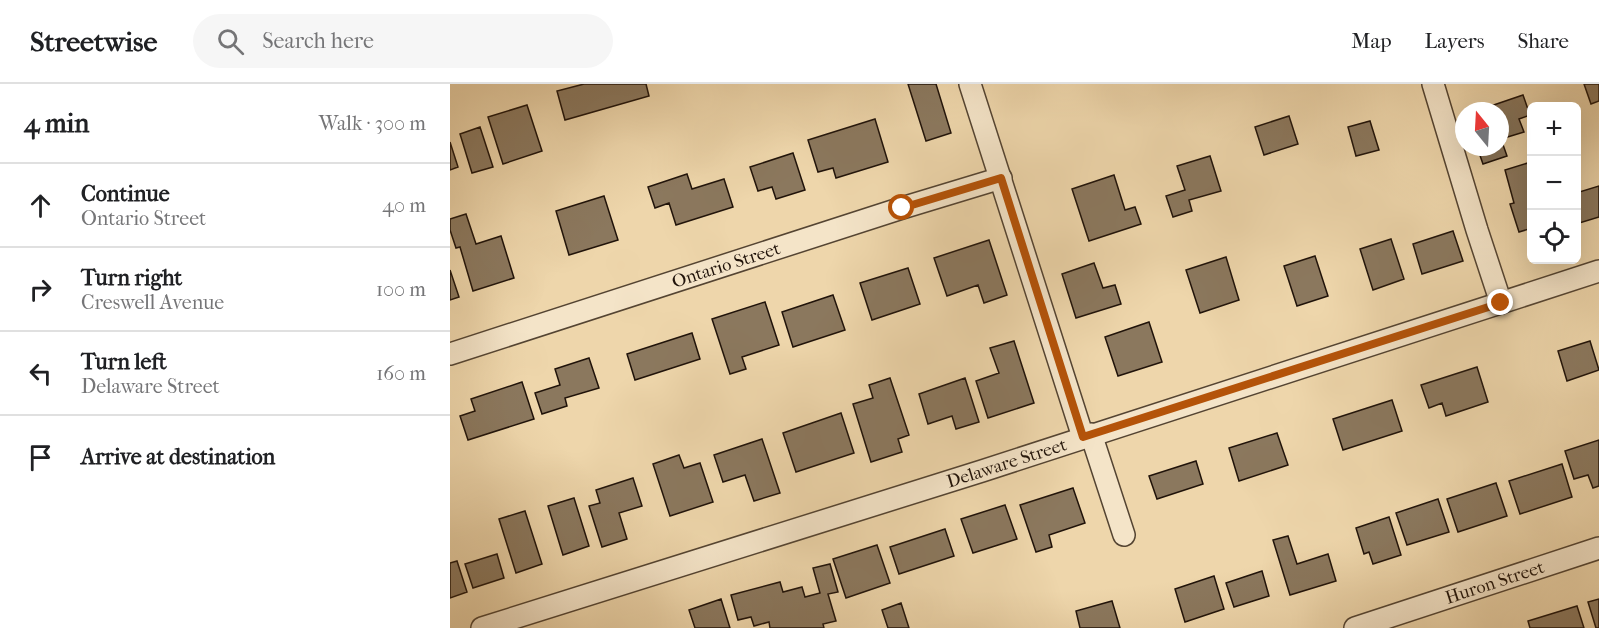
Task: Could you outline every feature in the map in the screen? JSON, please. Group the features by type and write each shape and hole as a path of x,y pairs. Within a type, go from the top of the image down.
{"street":[{"path":"970,84 1087,435 1124,535"},
{"path":"1433,84 1501,303"},
{"name":"Ontario Street","path":"450,354 1001,178"},
{"name":"Delaware Street","path":"482,628 982,471 1087,435 1599,271"},
{"name":"Huron Street","path":"1355,628 1599,548"}],"building":[{"path":"584,84 646,84 649,96 565,120 557,91"},
{"path":"908,84 936,84 951,133 926,141"},
{"path":"1584,84 1599,84 1599,101 1591,104"},
{"path":"1523,95 1527,106 1527,116 1519,119 1524,132 1509,137 1509,102 1502,102"},
{"path":"527,105 542,151 503,164 488,117"},
{"path":"1289,116 1298,144 1264,155 1255,127"},
{"path":"875,119 888,162 836,178 833,168 818,172 808,140"},
{"path":"1370,121 1379,150 1356,156 1348,127"},
{"path":"480,127 493,167 472,173 460,134"},
{"path":"450,142 458,167 450,170"},
{"path":"793,153 805,190 776,199 772,187 758,191 750,167"},
{"path":"1210,156 1221,191 1189,200 1192,211 1173,217 1166,196 1185,190 1177,166"},
{"path":"1480,156 1507,156 1483,164"},
{"path":"1527,163 1527,230 1519,232 1510,204 1514,203 1505,170"},
{"path":"687,174 692,189 724,179 733,207 676,225 669,203 655,208 648,187"},
{"path":"1114,175 1125,210 1135,207 1141,224 1089,241 1072,189"},
{"path":"1599,186 1599,217 1581,222 1581,191"},
{"path":"604,196 618,240 569,255 556,211"},
{"path":"466,214 476,244 501,236 514,278 473,291 460,247 456,248 450,230 450,219"},
{"path":"1453,231 1463,261 1422,274 1413,244"},
{"path":"1391,239 1404,279 1373,290 1360,249"},
{"path":"989,240 1007,295 984,303 978,285 947,296 934,258"},
{"path":"1315,256 1328,296 1297,306 1284,266"},
{"path":"1226,257 1239,300 1200,313 1186,270"},
{"path":"1094,263 1103,288 1115,285 1121,304 1076,318 1062,274"},
{"path":"908,268 920,304 872,320 860,283"},
{"path":"450,270 459,297 450,300"},
{"path":"833,295 845,330 793,347 782,312"},
{"path":"765,302 779,345 742,357 746,369 730,374 712,319"},
{"path":"1149,322 1162,362 1118,376 1105,337"},
{"path":"692,333 700,359 635,380 627,354"},
{"path":"1014,341 1034,403 988,418 976,381 999,373 990,348"},
{"path":"1590,341 1599,370 1567,381 1558,351"},
{"path":"589,358 599,388 565,398 567,406 542,414 535,393 560,385 555,369"},
{"path":"1477,367 1488,402 1446,416 1442,403 1429,408 1421,385"},
{"path":"890,378 909,435 898,439 902,452 871,462 853,404 873,398 869,385"},
{"path":"965,378 979,422 956,429 952,416 928,424 919,394"},
{"path":"522,382 534,419 468,440 460,416 475,411 471,399"},
{"path":"1392,400 1402,431 1343,450 1333,419"},
{"path":"841,413 854,453 796,472 783,433"},
{"path":"1277,433 1288,465 1239,481 1229,448"},
{"path":"762,439 780,493 754,501 745,475 723,482 714,455"},
{"path":"1599,440 1599,486 1593,488 1588,475 1574,479 1565,451"},
{"path":"679,455 684,468 700,463 713,502 670,516 653,464"},
{"path":"1196,461 1203,484 1157,499 1149,476"},
{"path":"1562,464 1572,497 1520,514 1509,481"},
{"path":"633,478 642,506 619,513 627,539 602,547 589,506 600,503 596,490"},
{"path":"1496,483 1507,516 1458,532 1447,499"},
{"path":"1073,488 1085,523 1049,535 1052,547 1036,552 1020,505"},
{"path":"574,498 589,546 563,555 548,506"},
{"path":"1438,499 1449,532 1407,545 1396,513"},
{"path":"1005,505 1017,539 973,553 961,519"},
{"path":"525,511 542,564 516,573 499,519"},
{"path":"1389,517 1401,555 1373,564 1369,552 1364,554 1356,528"},
{"path":"945,529 954,556 899,574 890,547"},
{"path":"1288,536 1297,564 1328,554 1336,581 1290,595 1273,540"},
{"path":"877,545 890,583 846,598 833,559"},
{"path":"497,554 504,578 473,588 465,564"},
{"path":"457,561 467,592 450,598 450,563"},
{"path":"830,564 838,592 828,594 836,621 823,624 824,628 770,628 769,622 754,626 751,617 738,620 731,595 780,582 783,592 802,587 805,597 820,593 813,568"},
{"path":"1262,571 1269,596 1234,607 1226,583"},
{"path":"1214,576 1224,609 1185,622 1175,589"},
{"path":"721,599 730,628 695,628 689,610"},
{"path":"1599,599 1599,628 1596,628 1588,602"},
{"path":"1112,601 1120,628 1080,628 1076,611"},
{"path":"901,603 909,628 888,628 882,610"},
{"path":"1577,606 1584,628 1530,628 1528,621"}],"route":[{"path":"902,208 1001,178 1083,437 1501,303"}]}
